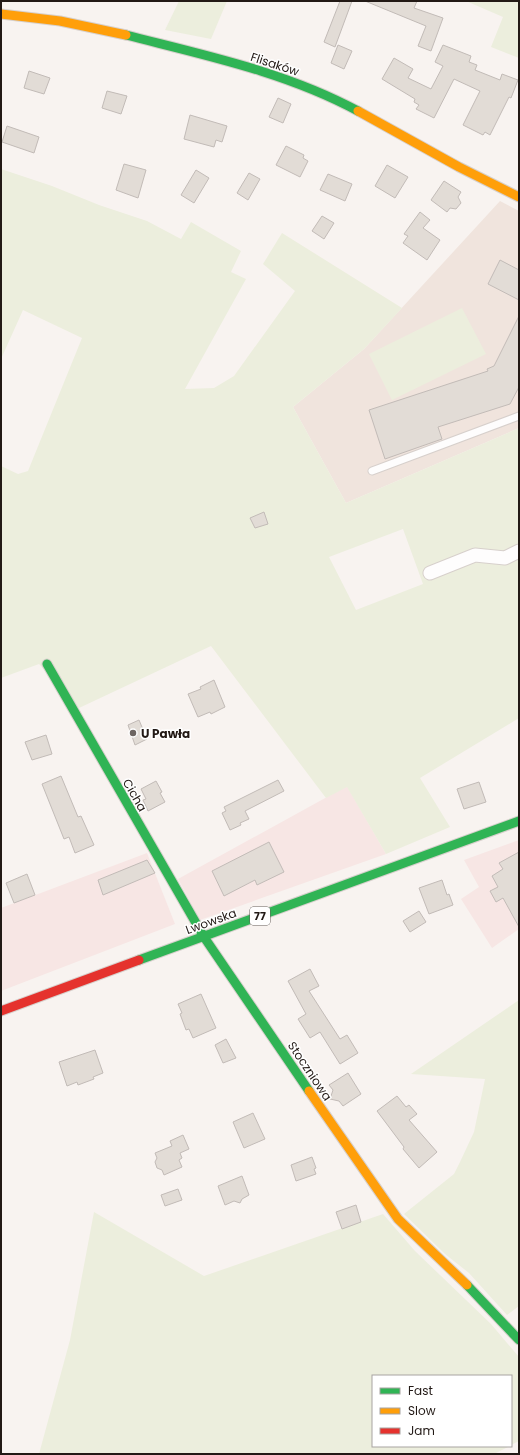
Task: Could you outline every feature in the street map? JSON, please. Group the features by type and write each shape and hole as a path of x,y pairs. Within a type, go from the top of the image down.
{"street":[{"name":"Flisaków","path":"1,14 60,21 106,30 231,62 300,84 350,107 459,167 519,197"},
{"path":"430,573 475,556 505,558 519,551"},
{"name":"Cicha","path":"46,664 204,937"},
{"name":"Lwowska","path":"1,1011 519,821"},
{"name":"Stoczniowa","path":"204,937 338,1134 398,1218 459,1276 519,1340"}],"lane":[{"path":"372,470 519,416"}],"shaded area":[{"path":"500,201 519,211 519,428 346,503 293,407 364,349"},
{"path":"347,786 386,854 200,920 178,879"},
{"path":"519,840 519,929 492,948 461,899 479,887 464,860"},
{"path":"147,853 175,924 1,991 1,908"}],"green space":[{"path":"179,1 227,1 211,39 165,30"},
{"path":"466,1 519,1 519,58 491,47 503,17"},
{"path":"1,169 147,221 181,239 191,222 241,251 231,272 246,279 185,389 214,388 234,376 295,291 263,264 282,233 402,308 364,349 293,407 346,503 519,428 519,718 420,778 450,827 386,854 347,787 326,798 211,646 79,708 39,664 1,678 1,466 18,474 28,471 82,338 23,310 1,359","holes":["403,529 423,584 356,610 329,557"]},
{"path":"462,308 486,354 392,400 369,354"},
{"path":"519,1000 519,1306 507,1315 469,1273 445,1254 404,1214 454,1174 474,1132 485,1079 411,1074"},
{"path":"94,1212 204,1276 383,1214 415,1251 491,1324 519,1357 519,1441 512,1444 512,1375 372,1375 372,1447 508,1447 494,1454 39,1454 70,1340"}],"building":[{"path":"340,1 352,1 335,47 324,42"},
{"path":"365,1 417,1 414,8 443,18 431,51 418,46 426,26"},
{"path":"338,45 352,51 344,69 331,63"},
{"path":"443,45 471,56 469,62 477,65 475,70 500,80 502,74 518,80 511,98 509,97 490,135 485,132 483,135 463,125 480,91 454,79 434,118 416,109 419,105 414,102 415,99 382,79 394,58 413,69 408,78 431,89 443,66 435,62"},
{"path":"29,71 50,78 44,94 24,88"},
{"path":"107,91 127,96 121,114 102,108"},
{"path":"278,98 291,104 283,123 269,117"},
{"path":"190,115 227,126 222,142 216,140 214,147 184,139"},
{"path":"7,126 39,137 34,153 2,142"},
{"path":"286,146 304,155 303,158 308,161 300,177 276,165"},
{"path":"124,164 146,170 138,198 116,190"},
{"path":"387,165 408,177 395,198 375,186"},
{"path":"196,170 209,178 194,203 181,195"},
{"path":"249,173 260,179 248,200 237,193"},
{"path":"328,174 352,184 345,201 320,190"},
{"path":"444,181 461,192 458,197 461,203 456,209 450,208 447,212 431,200"},
{"path":"420,212 430,220 423,228 440,240 427,260 403,243 408,236 404,234"},
{"path":"322,216 334,223 324,239 312,231"},
{"path":"500,260 519,270 519,300 488,284"},
{"path":"519,316 519,387 510,404 438,427 442,439 385,459 369,410 488,371 487,369 494,366"},
{"path":"264,512 268,524 255,528 250,518"},
{"path":"214,680 225,707 211,714 210,712 198,717 188,694 201,689 200,687"},
{"path":"139,720 147,739 135,745 128,725"},
{"path":"46,735 52,754 32,760 25,742"},
{"path":"61,776 78,817 81,816 94,845 75,853 69,837 64,839 42,784"},
{"path":"278,780 284,791 245,811 249,819 230,830 222,813 226,811 224,807"},
{"path":"156,781 165,802 148,811 143,800 146,799 141,789"},
{"path":"479,782 486,802 464,809 457,789"},
{"path":"269,842 284,872 257,885 255,880 224,896 212,871"},
{"path":"519,852 519,927 503,898 496,902 490,891 498,887 492,876 503,869 499,863"},
{"path":"147,860 155,873 103,895 98,880"},
{"path":"27,874 35,895 14,903 6,883"},
{"path":"442,880 447,895 449,894 453,905 429,914 419,888"},
{"path":"419,911 426,922 410,932 403,921"},
{"path":"310,969 319,986 309,991 340,1039 347,1035 358,1053 340,1064 320,1032 310,1038 298,1019 306,1014 288,981"},
{"path":"201,994 216,1028 193,1038 189,1029 186,1030 178,1004"},
{"path":"226,1039 236,1058 223,1063 215,1045"},
{"path":"95,1050 103,1073 93,1077 94,1079 78,1085 77,1082 67,1086 59,1062"},
{"path":"348,1073 361,1094 343,1106 339,1101 330,1099 333,1090 329,1085"},
{"path":"397,1096 406,1107 409,1105 417,1114 409,1120 437,1152 419,1168 403,1149 404,1147 377,1111"},
{"path":"253,1113 265,1139 244,1148 233,1122"},
{"path":"183,1135 189,1149 180,1153 182,1158 179,1160 182,1167 164,1175 162,1170 157,1168 155,1162 157,1158 155,1153 172,1146 170,1141"},
{"path":"312,1157 316,1168 314,1169 316,1174 296,1181 291,1165"},
{"path":"242,1176 249,1195 242,1199 240,1203 234,1201 225,1205 218,1186"},
{"path":"178,1189 182,1200 165,1206 161,1195"},
{"path":"356,1205 361,1222 342,1229 336,1212"}],"traffic: fast":[{"path":"126,35 274,75 331,97 358,111"},
{"path":"47,664 204,937 309,1091"},
{"path":"139,960 519,821"},
{"path":"467,1285 519,1340"}],"traffic: slow":[{"path":"1,14 60,21 126,35"},
{"path":"358,111 459,167 519,197"},
{"path":"309,1091 398,1219 467,1285"}],"traffic: jam":[{"path":"1,1011 139,960"}],"place":[{"name":"U Pawła","path":"133,733"}]}
